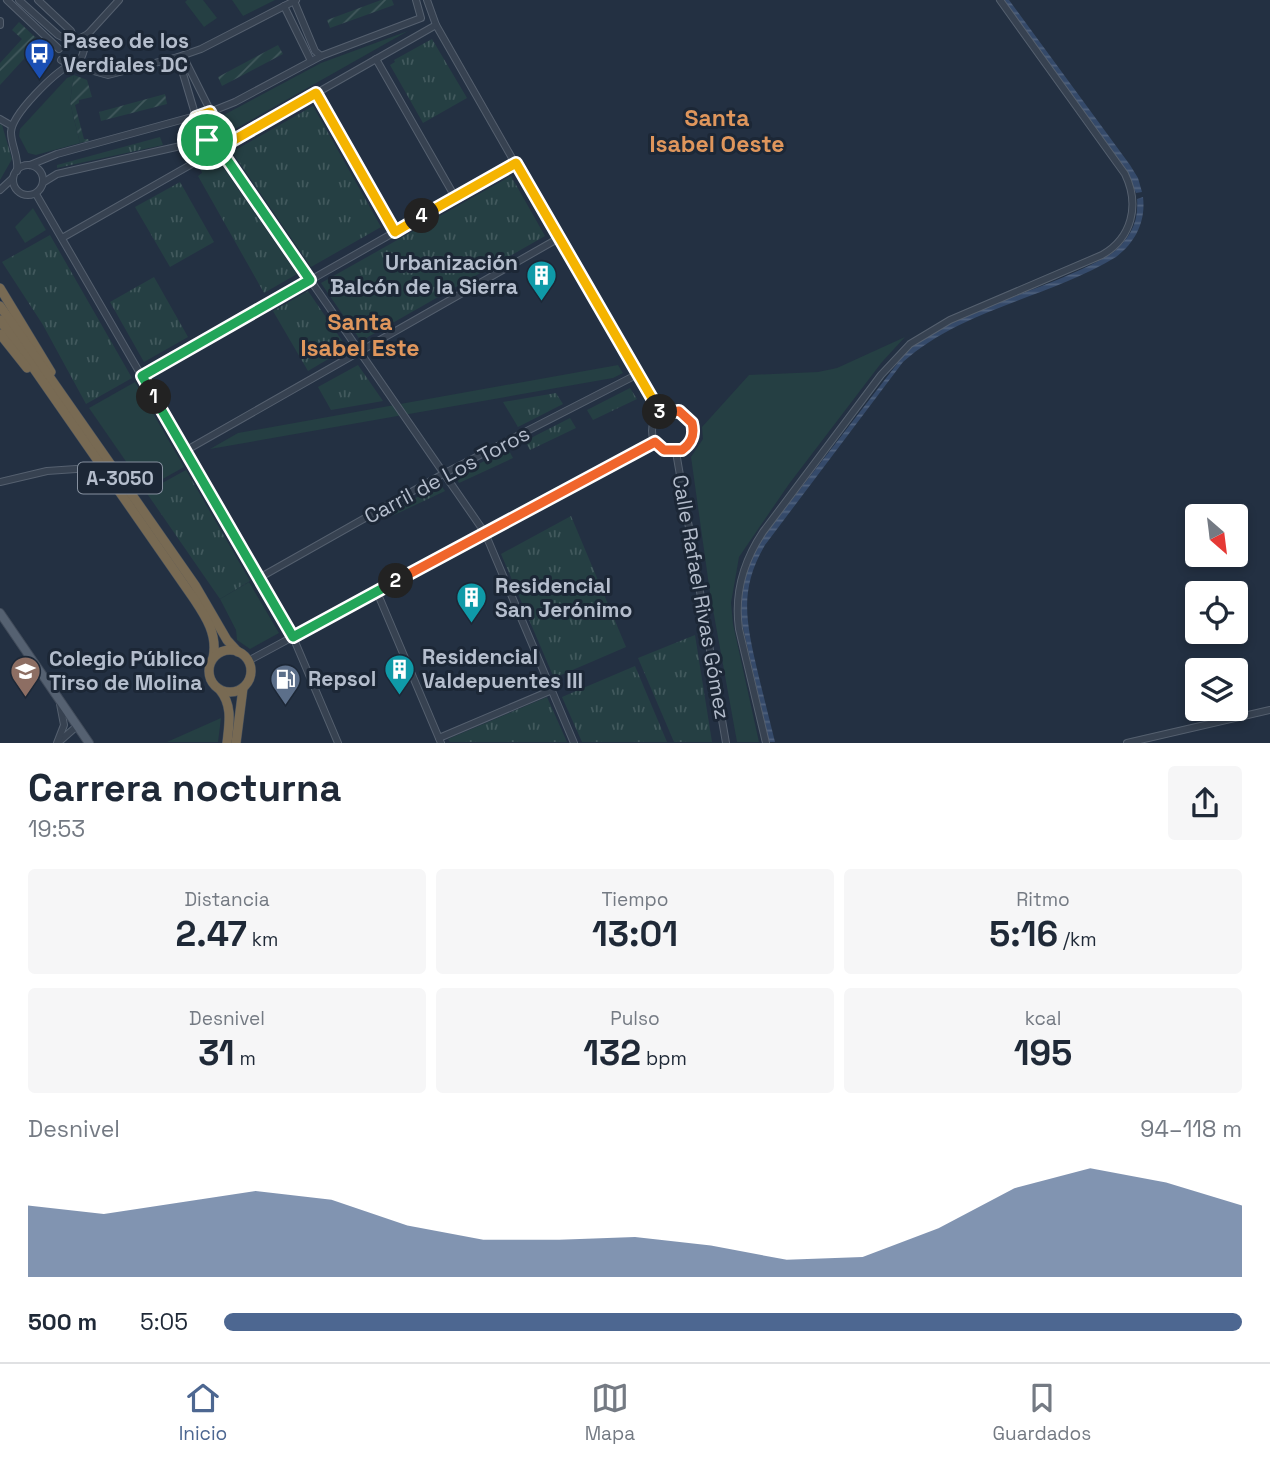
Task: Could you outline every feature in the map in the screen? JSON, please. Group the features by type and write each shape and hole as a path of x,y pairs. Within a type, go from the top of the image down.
{"highway":[{"path":"0,288 77,424"},
{"name":"A-3050","path":"0,306 198,606 213,635 215,645 208,669 209,676 225,697 229,709 227,743"},
{"name":"A-3050","path":"0,320 195,585 227,640 248,661"},
{"path":"0,334 77,424"},
{"path":"213,657 225,651 238,652"},
{"path":"236,743 243,688 251,675 248,661"},
{"path":"220,690 234,692 243,688"}],"main road":[{"path":"0,613 89,743"}],"street":[{"path":"7,0 59,49 61,60 58,72"},
{"path":"19,0 58,35 72,40 83,53 91,72"},
{"path":"38,0 71,31 72,40"},
{"path":"59,49 88,34 119,0"},
{"path":"61,60 91,72 114,75 201,49 295,0 314,56"},
{"path":"0,190 15,174 29,165 210,112 314,56 421,18 416,0"},
{"path":"427,0 436,25 636,375 662,414"},
{"path":"766,743 737,611 742,575 763,532 881,375 910,344 950,320 1102,255 1122,240 1130,224 1130,192 1125,174 1000,0"},
{"path":"284,6 314,56"},
{"path":"62,238 436,25"},
{"path":"44,182 40,171 29,165 17,151 11,134 12,125 58,72 79,62 88,34"},
{"path":"181,57 227,144"},
{"path":"181,57 196,117 207,140 226,158 485,533 574,743"},
{"path":"376,59 455,197"},
{"path":"316,93 395,232"},
{"path":"0,119 12,125"},
{"path":"0,190 16,190 28,196 36,194 44,182 57,174 207,140"},
{"path":"16,190 17,151"},
{"path":"142,376 516,163"},
{"path":"36,194 293,637 338,743"},
{"path":"185,451 559,238"},
{"name":"Carril de Los Toros","path":"259,578 443,474 636,375"},
{"path":"679,411 692,423 691,441 682,450 664,450 655,442 653,423 662,414 679,411"},
{"path":"248,661 655,442"},
{"name":"Calle Rafael Rivas Gómez","path":"676,452 726,743"},
{"path":"0,482 47,471 76,469"},
{"path":"377,592 440,740 552,690"},
{"path":"57,695 64,725 58,743"},
{"path":"1127,743 1270,710"},
{"path":"58,743 77,726"}],"green space":[{"path":"203,0 217,18 204,27 185,2"},
{"path":"232,0 275,0 243,16"},
{"path":"381,0 392,0 394,5 330,28 327,20"},
{"path":"19,22 51,52 52,60 49,64 33,49 0,85 0,63 22,39 12,30"},
{"path":"408,31 228,133 220,117 321,63"},
{"path":"432,39 467,98 423,123 390,65 394,60"},
{"path":"278,45 283,54 222,86 218,77"},
{"path":"74,75 70,102 80,143 36,155 28,153 19,136 20,129 67,78"},
{"path":"74,75 87,80 92,97 79,100 75,105 84,139 89,141 80,143 70,102"},
{"path":"165,94 167,104 101,121 99,112"},
{"path":"313,106 381,227 311,267 232,152"},
{"path":"0,124 12,159 0,180"},
{"path":"160,137 163,145 57,168 57,165"},
{"path":"218,160 297,274 264,293 198,176 202,173 201,170"},
{"path":"511,176 545,236 361,341 321,283"},
{"path":"180,182 214,242 170,267 135,207"},
{"path":"33,208 46,230 25,243 15,227"},
{"path":"50,235 132,378 86,404 43,325 2,262"},
{"path":"154,277 188,337 144,362 110,302"},
{"path":"308,291 347,348 308,371 273,311"},
{"path":"905,337 882,362 789,484 739,557 731,603 733,624 759,742 737,742 710,593 691,457 703,439 702,427 749,375 818,372 837,368"},
{"path":"358,365 383,401 331,410 318,387"},
{"path":"618,365 623,373 613,378 210,449 238,433"},
{"path":"135,382 184,467 145,489 89,408"},
{"path":"630,388 637,399 593,420 587,410"},
{"path":"556,393 563,404 518,427 503,402"},
{"path":"570,418 576,428 530,450 525,441"},
{"path":"508,449 513,458 459,483 455,476"},
{"path":"186,470 250,581 220,599 146,492"},
{"path":"440,484 445,491 392,516 390,513"},
{"path":"571,516 626,647 554,678 501,554"},
{"path":"249,582 279,633 250,649 237,640 236,630 220,599"},
{"path":"695,635 712,742 674,742 638,658"},
{"path":"635,666 667,742 582,742 562,697"},
{"path":"547,697 567,742 450,742 448,739"},
{"path":"221,718 218,742 167,742"}],"water":[{"path":"1003,0 1009,0 1130,165 1142,192 1136,193 1125,168"},
{"path":"1143,197 1143,215 1138,231 1129,245 1116,257 1063,283 952,329 903,362 765,545 751,576 747,605 753,652 775,742 769,742 741,619 745,579 760,541 907,351 955,321 1060,279 1111,254 1132,230 1137,199"}],"place":[{"name":"Paseo de los Verdiales DC","path":"40,80"},
{"name":"Urbanización Balcón de la Sierra","path":"541,302"},
{"name":"Residencial San Jerónimo","path":"472,625"},
{"name":"Residencial Valdepuentes III","path":"399,696"},
{"name":"Colegio Público Tirso de Molina","path":"26,698"},
{"name":"Repsol","path":"285,706"}],"district":[{"name":"Santa Isabel Oeste","path":"717,131"},
{"name":"Santa Isabel Este","path":"360,335"}],"route":[{"path":"316,93 395,232 516,163 655,407 662,414 673,410 689,418 694,429 691,441 676,452 664,450 655,442 293,637 142,376 310,280 226,158 216,149 214,151 207,140 196,117 210,112 227,144 316,93"}]}
